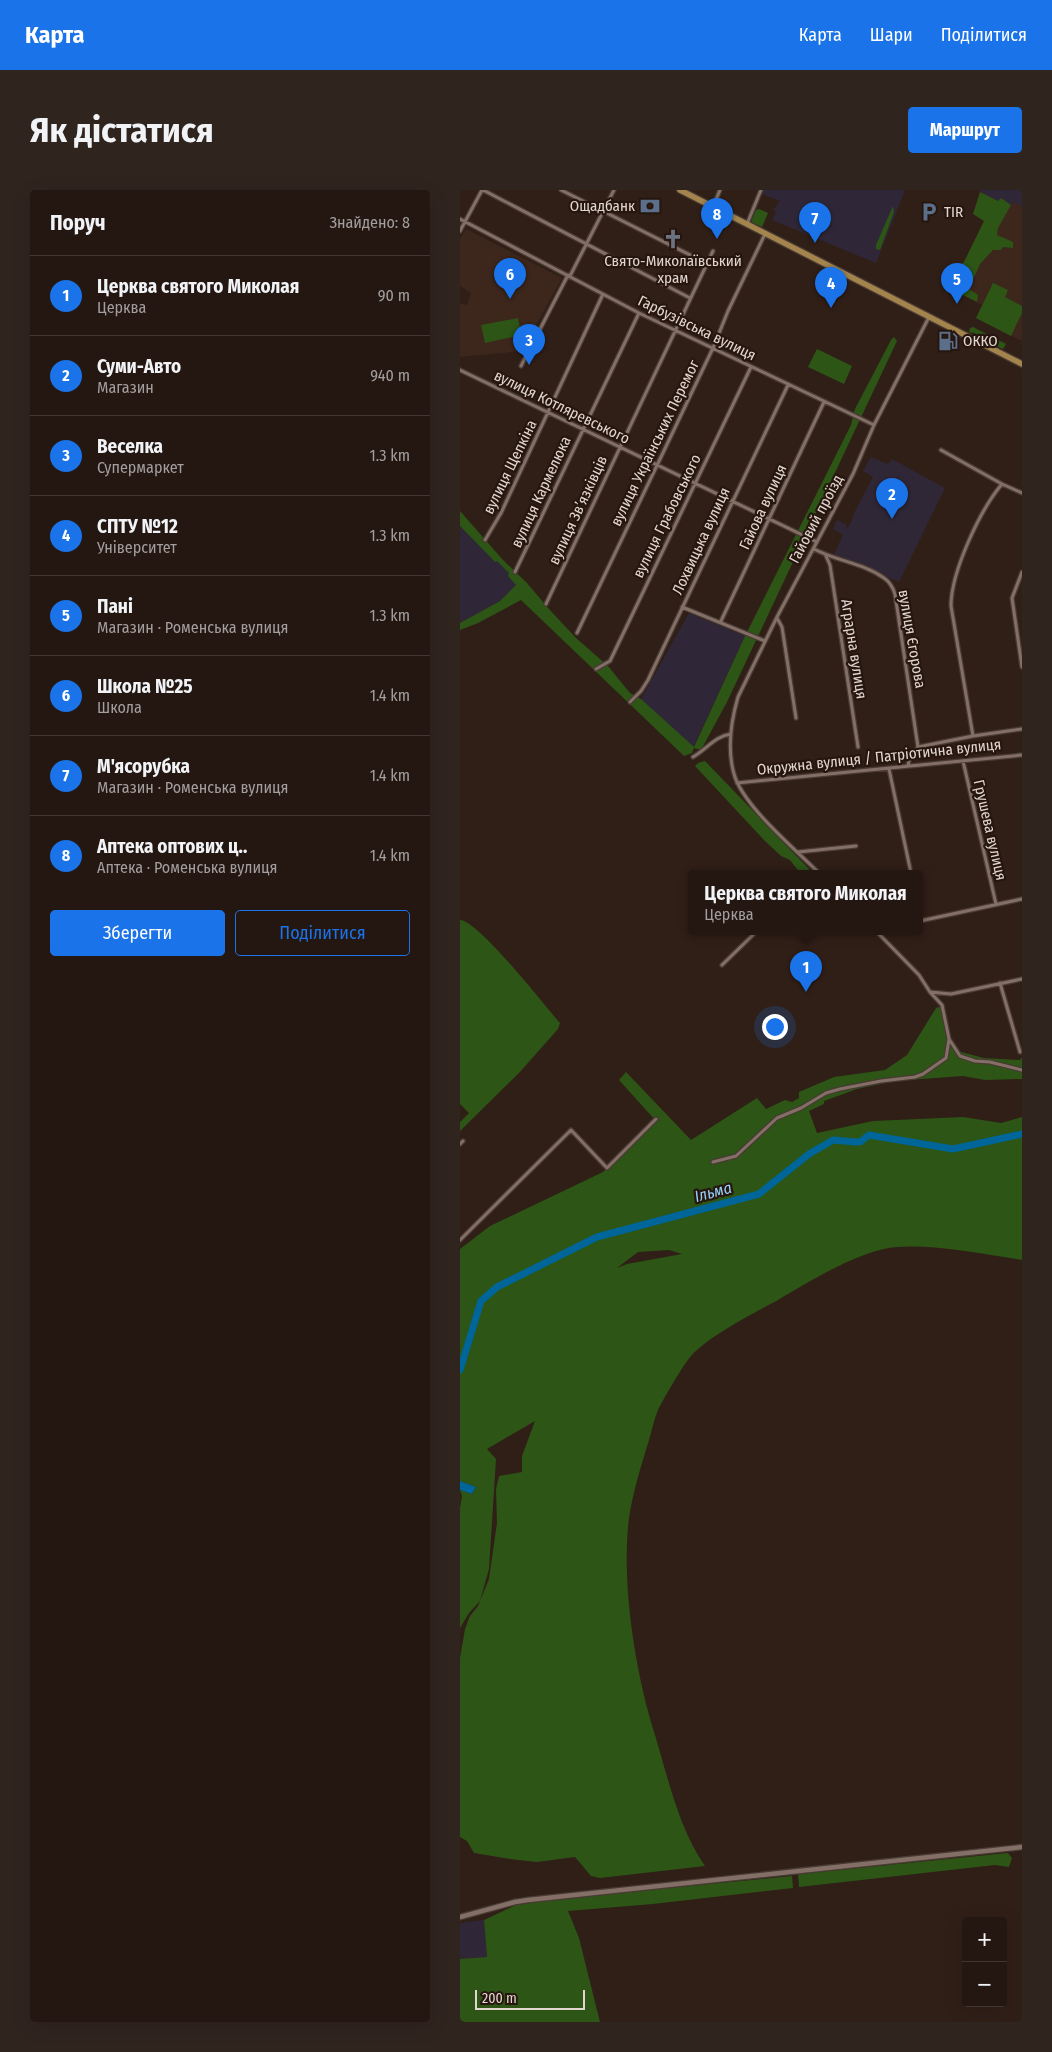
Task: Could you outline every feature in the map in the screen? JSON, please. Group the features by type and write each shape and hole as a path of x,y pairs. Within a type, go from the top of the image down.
{"main road":[{"path":"680,190 1022,364"}],"street":[{"path":"460,231 483,190 690,298"},
{"path":"561,190 706,264"},
{"path":"521,366 614,190"},
{"path":"713,207 720,190"},
{"path":"747,225 760,190"},
{"name":"Гарбузівська вулиця","path":"460,219 639,313 874,426"},
{"name":"вулиця Українських Перемог","path":"577,634 765,234"},
{"name":"вулиця Звʼязківців","path":"546,604 713,251"},
{"name":"вулиця Щепкіна","path":"485,540 501,514 603,294"},
{"name":"вулиця Кармелюка","path":"515,572 639,313"},
{"name":"Гайовий проїзд","path":"731,734 738,697 777,617 853,474 874,426 929,318"},
{"name":"вулиця Грабовського","path":"596,669 610,661 751,367"},
{"name":"вулиця Котляревського","path":"460,370 817,542"},
{"name":"Лохвицька вулиця","path":"630,702 648,680 788,385"},
{"name":"Гайова вулиця","path":"721,622 824,402"},
{"path":"941,450 1002,484 1022,492"},
{"path":"973,736 951,606 951,592 960,562 975,529 989,501 1002,484"},
{"path":"814,549 826,556"},
{"name":"вулиця Єгорова","path":"826,556 852,563 885,578 892,585 895,594 918,747"},
{"name":"Аграрна вулиця","path":"826,556 830,565 858,747"},
{"path":"1022,572 1012,598 1022,667"},
{"path":"682,607 765,641"},
{"path":"777,617 782,627 796,718"},
{"path":"908,766 908,760 918,747 1022,729"},
{"path":"693,757 703,752 721,735 731,734 730,754 737,783 770,826 814,870"},
{"name":"Окружна вулиця / Патріотична вулиця","path":"737,783 1022,755"},
{"name":"Грушева вулиця","path":"962,761 996,904"},
{"path":"889,768 910,870"},
{"path":"797,852 856,846"},
{"path":"923,920 1022,899"},
{"path":"722,965 753,935"},
{"path":"713,1162 736,1156 777,1118 802,1108 826,1093 881,1081 915,1077 923,1074 946,1058 948,1039 942,1005 930,992 919,975 880,935"},
{"path":"930,992 951,994 1022,979"},
{"path":"1000,983 1020,1052"},
{"path":"948,1039 960,1056 1022,1070"},
{"path":"460,1240 570,1130 607,1168 656,1120"},
{"path":"460,1917 528,1900 1022,1846"}],"shaded area":[{"path":"763,190 905,190 876,263 772,220 776,212 773,210 780,201 762,194"},
{"path":"981,190 1022,190 1022,207 1014,202 1011,205 998,201 980,192"},
{"path":"980,192 998,201 1001,198 1011,205 1014,202 1022,207 1022,341 976,318 982,305 951,289 947,280 955,269 964,262 984,221 973,214"},
{"path":"466,229 562,278 522,351 460,357 460,303 467,305 471,293 460,286 460,239"},
{"path":"871,457 888,464 892,459 945,488 899,582 834,554 843,535 833,529 837,520 847,525 846,527 848,528 873,477 863,471"},
{"path":"460,526 495,562 497,560 517,585 500,601 460,623"},
{"path":"689,613 745,636 693,748 641,699"},
{"path":"484,1920 487,1958 460,1959 460,1923"}],"green space":[{"path":"980,192 998,201 1001,198 1011,205 998,228 997,235 1013,242 1013,248 1003,247 1001,250 993,250 980,264 969,289 978,295 977,302 951,289 947,280 955,269 964,262 984,221 973,214"},
{"path":"893,206 894,212 880,250 876,249 876,245"},
{"path":"759,209 768,213 762,227 751,222 756,210"},
{"path":"993,283 1008,290 1005,297 1022,306 1022,313 1011,336 976,318"},
{"path":"518,318 521,335 485,343 481,325"},
{"path":"973,327 1006,344 1003,349 969,332 970,328"},
{"path":"894,337 897,341 727,702 701,750 694,748 692,753 684,756 521,600 478,623 460,630 460,623 500,601 516,585 508,576 509,573 497,561 495,562 460,526 460,511 576,638 608,666 630,693 641,699 694,747 745,636 851,425 855,409"},
{"path":"817,349 852,366 844,384 808,367"},
{"path":"705,761 809,870 798,870 790,860 781,856 764,840 695,766"},
{"path":"460,920 469,924 496,948 560,1023 558,1029 519,1073 460,1131 460,1122 469,1113 460,1104"},
{"path":"944,1005 951,1039 961,1052 984,1058 1020,1060 1022,1057 1022,1079 985,1080 963,1076 894,1081 857,1089 824,1101 824,1104 809,1111 817,1133 873,1121 963,1117 1001,1123 1022,1117 1022,1260 927,1247 911,1246 883,1249 852,1260 820,1276 745,1318 699,1348 683,1367 657,1413 638,1479 629,1518 627,1543 628,1598 631,1626 647,1708 675,1801 688,1835 705,1866 600,1878 591,1876 575,1857 537,1862 474,1853 467,1841 460,1837 460,1658 465,1629 470,1616 478,1606 489,1579 497,1523 496,1489 499,1476 522,1472 522,1456 535,1421 487,1449 496,1459 489,1569 480,1601 469,1613 460,1628 460,1508 462,1496 460,1490 472,1494 476,1487 460,1481 460,1249 490,1226 603,1172 655,1120 619,1080 626,1072 691,1140 757,1098 766,1109 785,1100 792,1102 799,1098 799,1092 834,1077 885,1070 907,1055 936,1008","holes":["669,1250 682,1254 627,1264 617,1268 638,1252"]},
{"path":"1008,1853 1012,1858 1009,1867 995,1865 799,1887 798,1874"},
{"path":"792,1876 793,1888 653,1904 568,1911 579,1938 600,2022 460,2022 460,1959 487,1957 484,1920 516,1905 563,1898"}],"water":[{"path":"460,1481 476,1487 472,1494 460,1490"}],"waterway":[{"name":"Ільма","path":"460,1370 481,1301 497,1287 597,1237 759,1194 809,1154 833,1140 860,1142 869,1135 953,1149 1022,1134"}],"place":[{"name":"Ощадбанк","path":"650,206"},
{"name":"TIR","path":"929,212"},
{"name":"Свято-Миколаївський храм","path":"673,239"},
{"name":"Аптека оптових ц..","path":"717,239"},
{"name":"М'ясорубка","path":"815,243"},
{"name":"Школа №25","path":"510,299"},
{"name":"Пані","path":"957,304"},
{"name":"СПТУ №12","path":"831,308"},
{"name":"ОККО","path":"948,341"},
{"name":"Веселка","path":"529,365"},
{"name":"Суми-Авто","path":"892,519"},
{"name":"Церква святого Миколая","path":"806,992"}]}
